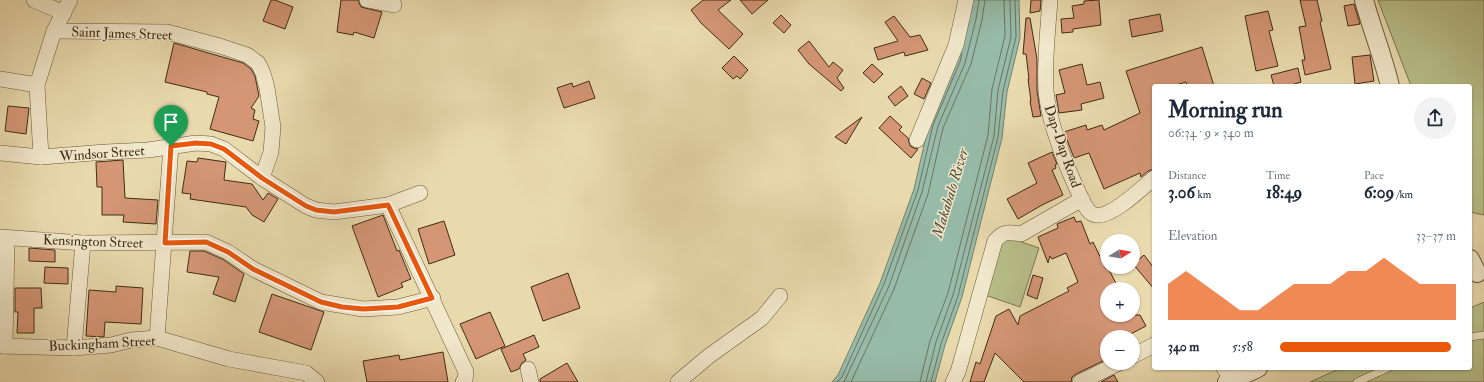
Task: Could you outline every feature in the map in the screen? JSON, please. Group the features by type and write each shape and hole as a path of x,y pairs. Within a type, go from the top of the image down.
{"street":[{"path":"34,0 67,7 54,31 37,85 40,157"},
{"path":"366,0 394,5"},
{"path":"917,140 956,45 966,0"},
{"name":"Dap-Dap Road","path":"1050,0 1046,77 1049,111 1066,164 1082,199 1090,212 1095,215 1102,215 1117,208 1152,180"},
{"path":"1364,0 1389,84"},
{"name":"Saint James Street","path":"54,31 167,32 247,55 258,63 263,73 267,88 273,127 271,152 262,178"},
{"path":"0,79 37,85"},
{"name":"Windsor Street","path":"0,153 40,157 148,150 196,143 211,144 224,149 262,178 306,206 316,210 334,212 388,205 420,193"},
{"path":"157,338 171,146"},
{"path":"954,382 996,241 1001,234 1009,232 1021,234 1082,199"},
{"path":"388,205 466,372 465,380 463,382"},
{"path":"3,346 4,238"},
{"name":"Kensington Street","path":"4,238 83,243 206,242 228,252 253,269 321,302 342,307 363,309 398,307 432,298"},
{"path":"74,348 83,243"},
{"path":"678,382 709,356 762,318 780,296"},
{"name":"Buckingham Street","path":"3,346 74,348 111,345 131,340 157,338 229,359 306,373 317,382"},
{"path":"1140,352 1152,345"},
{"path":"1080,382 1105,370"},
{"path":"1229,378 1252,370"}],"lane":[{"path":"1472,337 1484,335"},
{"path":"1357,382 1384,370"}],"green space":[{"path":"1378,0 1484,0 1484,215 1472,212 1472,84 1410,84"},
{"path":"1004,236 1039,248 1020,307 985,295"},
{"path":"1484,302 1484,382 1310,382 1337,370 1472,370 1472,307"}],"water":[{"name":"Makabalo River","path":"971,0 1019,0 1020,38 1007,92 1002,138 962,297 945,345 935,382 832,382 838,375 880,283 914,189 929,123"}],"building":[{"path":"271,0 275,0 293,7 285,29 263,21"},
{"path":"341,0 358,0 361,7 382,12 374,38 354,32 353,35 337,32"},
{"path":"703,0 731,0 718,10 743,34 729,49 701,23 691,10"},
{"path":"740,0 768,0 752,14"},
{"path":"1031,0 1041,0 1040,11 1030,13"},
{"path":"1099,0 1101,25 1073,29 1073,32 1062,33 1061,19 1074,18 1072,6 1084,4 1084,1"},
{"path":"1300,0 1317,0 1322,21 1320,22 1331,69 1305,75 1302,60 1305,60 1299,27 1306,26"},
{"path":"1354,4 1360,24 1348,26 1344,6"},
{"path":"1268,11 1273,30 1269,31 1278,66 1256,71 1245,16"},
{"path":"1160,14 1163,31 1132,37 1129,20"},
{"path":"781,15 791,25 784,33 773,23"},
{"path":"894,16 910,37 920,35 928,50 905,56 904,52 878,60 874,48 898,41 885,22"},
{"path":"1026,18 1030,18 1037,59 1037,91 1041,116 1033,117 1030,101 1026,54 1023,54"},
{"path":"809,41 829,67 833,62 843,70 837,78 844,88 841,91 809,64 798,50"},
{"path":"174,43 243,63 251,69 255,76 259,96 251,108 255,110 253,119 259,121 253,141 210,129 219,97 207,94 207,92 165,82"},
{"path":"1202,47 1213,84 1186,84 1186,82 1180,84 1152,84 1152,170 1141,177 1140,173 1104,189 1089,153 1074,158 1064,132 1086,125 1087,130 1102,125 1104,130 1140,113 1126,71"},
{"path":"1370,55 1374,81 1355,84 1352,57"},
{"path":"734,56 748,70 740,79 737,76 733,79 722,68"},
{"path":"872,64 883,74 874,83 863,73"},
{"path":"1082,64 1087,85 1100,82 1104,98 1081,104 1082,110 1059,113 1056,95 1065,93 1059,70"},
{"path":"1298,68 1301,82 1294,84 1273,84 1271,75"},
{"path":"922,78 931,83 924,99 914,94"},
{"path":"589,81 595,98 564,108 557,88 572,83 573,87"},
{"path":"901,86 908,96 895,106 888,97"},
{"path":"8,106 29,108 26,134 5,131"},
{"path":"890,116 902,127 899,130 908,138 910,146 918,149 911,158 879,128"},
{"path":"862,117 846,144 835,137"},
{"path":"1052,152 1057,164 1055,165 1056,168 1052,170 1063,195 1018,219 1007,199 1037,183 1028,163"},
{"path":"198,158 226,162 224,180 252,184 263,200 268,193 278,199 264,222 252,215 246,207 190,199 191,194 182,193 187,161 197,162"},
{"path":"123,160 125,198 158,200 156,224 123,222 124,215 102,215 102,187 97,187 96,162"},
{"path":"383,215 397,251 399,250 411,279 401,283 403,287 378,297 352,226"},
{"path":"1074,217 1076,222 1081,221 1090,244 1093,242 1100,257 1100,274 1111,274 1115,282 1100,282 1100,322 1140,322 1140,315 1146,326 1138,330 1100,330 1100,362 1076,374 1072,377 1071,382 1024,382 995,353 984,382 970,382 976,362 980,364 996,316 1009,309 1018,325 1020,316 1069,291 1067,288 1078,282 1066,253 1052,259 1050,256 1048,263 1038,237 1058,228 1057,224"},
{"path":"444,221 455,255 429,264 418,229"},
{"path":"29,248 55,250 55,262 29,261"},
{"path":"190,251 204,251 224,260 244,274 235,302 213,294 219,277 187,272"},
{"path":"1144,255 1152,265 1152,287 1140,272 1140,258"},
{"path":"45,267 68,268 68,284 44,283"},
{"path":"568,273 580,308 543,321 531,287"},
{"path":"1033,275 1043,278 1037,299 1027,295"},
{"path":"116,286 143,288 141,324 105,322 104,337 86,336 89,290 116,292"},
{"path":"15,288 41,288 42,308 34,308 34,333 17,333 18,312 15,312"},
{"path":"272,294 324,312 311,350 259,332"},
{"path":"490,312 505,346 476,359 460,324"},
{"path":"534,335 539,347 523,354 526,360 522,363 519,369 511,372 501,349"},
{"path":"443,352 448,382 367,382 363,361 399,355 400,360"},
{"path":"567,363 578,382 540,382 540,379"},
{"path":"1114,375 1118,382 1101,382"}],"route":[{"path":"196,143 211,144 224,149 262,178 306,206 316,210 334,212 388,205 432,298 398,307 363,309 342,307 321,302 253,269 228,252 206,242 165,243 171,146 196,143"}]}
